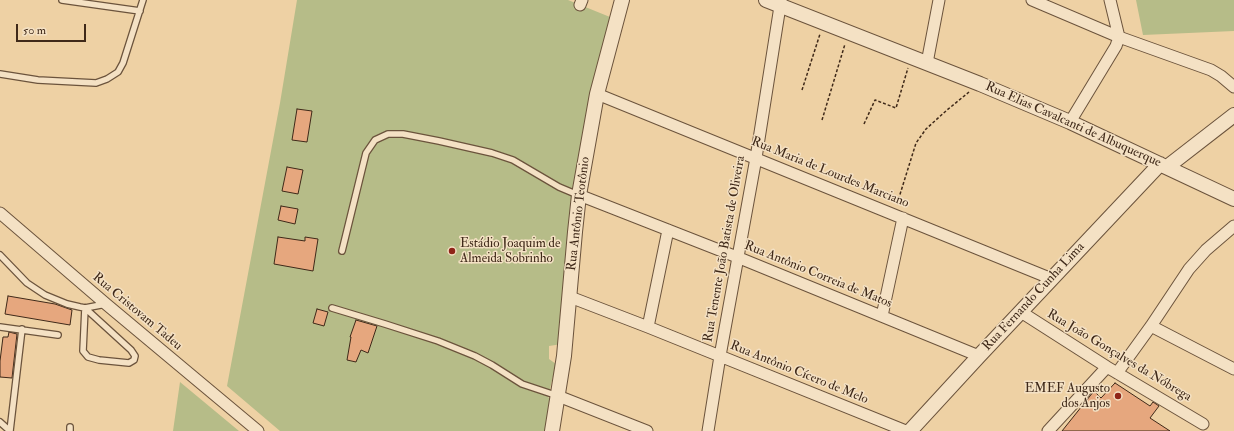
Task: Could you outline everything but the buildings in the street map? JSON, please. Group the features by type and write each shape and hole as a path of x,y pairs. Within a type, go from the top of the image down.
{"street":[{"name":"Rua Antônio Teotônio","path":"552,431 564,356 579,196 597,94 622,0"},
{"name":"Rua Elias Cavalcanti de Albuquerque","path":"766,0 781,3 823,23 928,63 1070,122 1234,199"},
{"path":"928,63 939,0"},
{"path":"1032,0 1119,37 1211,70 1221,76 1234,88"},
{"path":"1070,122 1112,55 1119,37 1110,0"},
{"name":"Rua Tenente João Batista de Oliveira","path":"708,431 737,257 756,158 781,3"},
{"name":"Rua Maria de Lourdes Marciano","path":"597,94 1052,279"},
{"name":"Rua Fernando Cunha Lima","path":"910,431 1052,279 1164,166 1234,115"},
{"name":"Rua Antônio Correia de Matos","path":"579,196 737,257 979,356"},
{"name":"Rua Cristovam Tadeu","path":"0,213 258,431"},
{"path":"882,316 899,216"},
{"path":"1117,373 1151,326 1189,269 1206,250 1234,226"},
{"path":"648,327 668,230"},
{"name":"Rua Antônio Cícero de Melo","path":"570,298 648,327 906,431"},
{"name":"Rua João Gonçalves da Nóbrega","path":"1021,312 1107,367 1203,424"},
{"path":"1151,326 1234,369"},
{"path":"1048,431 1107,367"},
{"path":"558,396 647,431"}],"lane":[{"path":"62,0 140,11"},
{"path":"0,74 38,80 96,83 107,79 118,72 123,63 143,0"},
{"path":"342,251 366,153 375,140 388,134 402,134 425,138 492,153 513,160 559,187 579,196"},
{"path":"0,255 27,283 44,295 67,304 86,308 106,304"},
{"path":"86,308 131,350 135,356 134,360 130,363 99,360 88,357 83,351 86,308"},
{"path":"332,308 438,342 486,362 522,384 558,396"},
{"path":"0,327 58,335"},
{"path":"10,431 22,329"},
{"path":"0,422 10,431"}],"path":[{"path":"802,90 823,23"},
{"path":"822,120 849,33"},
{"path":"864,124 875,100 896,108 911,57"},
{"path":"899,216 916,143 926,129 980,84"}],"green space":[{"path":"297,0 568,0 610,17 581,166 562,344 549,346 549,359 556,364 548,397 554,403 549,431 280,431 227,386 280,103"},
{"path":"1136,0 1234,0 1234,31 1143,35"},
{"path":"180,382 239,431 173,431"}],"place":[{"name":"Estádio Joaquim de Almeida Sobrinho","path":"452,251"},
{"name":"EMEF Augusto dos Anjos","path":"1118,396"}]}
